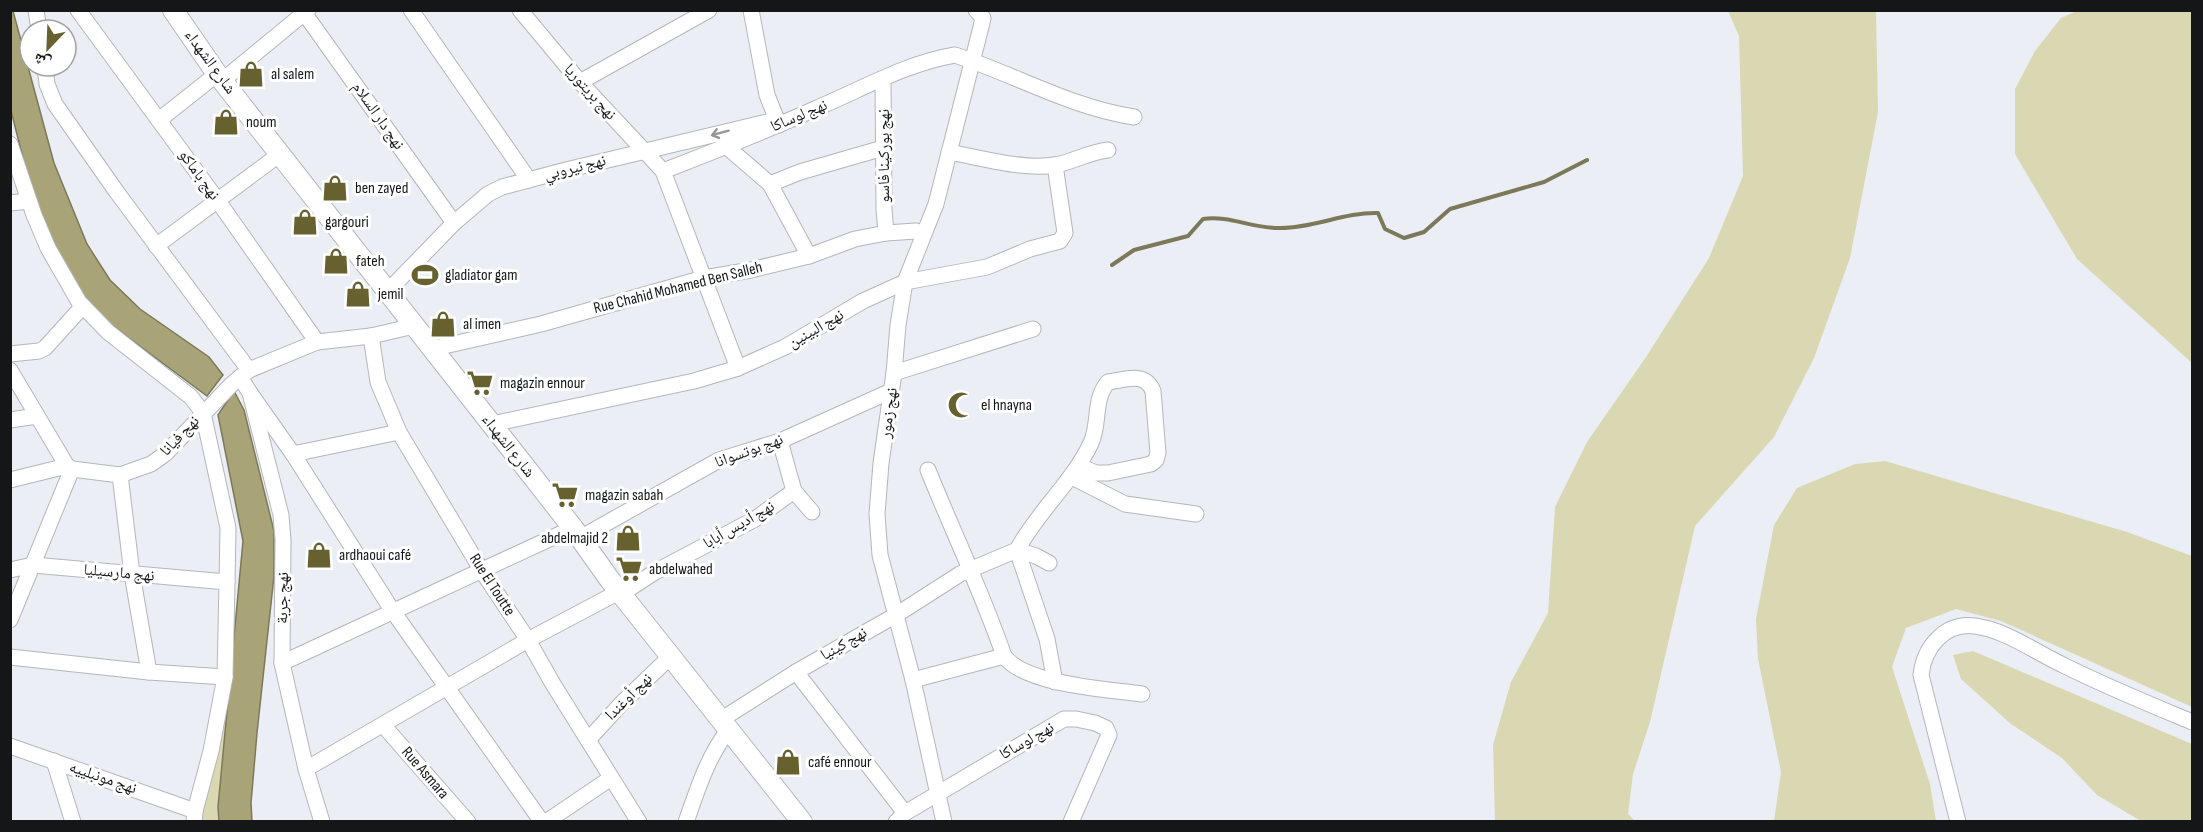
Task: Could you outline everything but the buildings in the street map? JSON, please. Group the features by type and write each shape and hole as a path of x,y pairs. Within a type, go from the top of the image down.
{"main road":[{"name":"شارع الشهداء","path":"183,15 220,77 577,533 621,594 672,655 802,822"}],"street":[{"name":"نهج باماكو","path":"78,10 218,201 316,342"},
{"path":"411,10 529,180"},
{"path":"580,82 709,10"},
{"path":"751,10 767,95 778,122"},
{"path":"159,120 305,12"},
{"name":"نهج دار السلام","path":"305,12 454,223"},
{"name":"نهج بريتوريا","path":"524,12 580,82 663,171"},
{"name":"نهج زمور","path":"944,822 913,680 879,555 877,514 905,282 936,204 972,60 981,13"},
{"name":"نهج لوساكا","path":"663,171 727,147 778,122 800,116 939,57 955,55 1072,102 1097,110 1134,117"},
{"name":"نهج جربة","path":"46,78 56,104 244,373 281,515 283,540 282,663 306,770 322,822"},
{"name":"نهج بوركينا فاسو","path":"884,79 883,148 886,233"},
{"name":"نهج نيروبي","path":"387,292 454,223 488,194 529,180 778,122"},
{"path":"10,144 48,248 83,306 108,332 207,410 228,528 225,677 211,751 194,816"},
{"path":"727,147 770,184 809,256"},
{"path":"770,184 800,172 883,148"},
{"path":"949,152 1037,166 1055,165 1094,152 1108,150"},
{"path":"156,246 280,153"},
{"name":"نهج البينين","path":"492,424 694,381 738,368 785,347 863,301 905,282 987,267 1030,249 1060,241 1065,233 1055,165"},
{"path":"663,171 738,368"},
{"path":"10,203 29,201"},
{"name":"Rue Chahid Mohamed Ben Salleh","path":"431,349 541,324 704,278 751,270 809,256 855,239 886,233 916,231 922,235"},
{"path":"10,354 39,351 45,348 83,306"},
{"path":"244,373 316,342 371,336 414,326"},
{"path":"894,373 1033,329"},
{"name":"Rue El Toutte","path":"371,336 378,382 399,432 482,571 528,640 639,822"},
{"path":"10,370 70,467 10,620"},
{"name":"نهج فيانا","path":"10,480 70,467 120,475 152,464 165,454 244,373"},
{"path":"1054,682 1047,639 1017,550 1031,526 1076,472 1092,441 1104,387 1108,382 1142,378 1149,382 1153,391 1158,453 1156,460 1151,464 1108,473 1076,472"},
{"name":"نهج بوتسوانا","path":"282,663 392,610 577,533 719,460 780,441 891,391"},
{"path":"250,393 293,454 392,610 544,822 611,778"},
{"path":"10,420 37,416"},
{"path":"293,454 399,432"},
{"path":"780,441 794,491 812,512"},
{"path":"928,470 987,605 1004,656 1015,668 1054,682 1142,694"},
{"path":"1076,472 1125,504 1196,514"},
{"path":"120,475 132,574 150,672"},
{"name":"نهج أديس أبابا","path":"306,770 528,640 613,595 621,594 655,572 755,519 794,491"},
{"path":"1017,550 1036,556 1049,564"},
{"name":"نهج كينيا","path":"726,724 796,672 896,615 970,569 1017,550"},
{"name":"نهج مارسيليا","path":"10,570 33,565 227,582"},
{"path":"1958,822 1921,675 1922,665 1933,642 1943,633 1959,627 1974,626 1997,632 2122,693 2193,722"},
{"name":"نهج أوغندا","path":"588,740 621,704 672,655"},
{"path":"913,680 1004,656"},
{"path":"10,657 150,672 225,677"},
{"path":"796,672 900,817"},
{"name":"نهج لوساكا","path":"900,817 1064,719 1076,719 1106,728 1109,735 1071,822"},
{"path":"690,819 699,781 726,724"},
{"name":"Rue Asmara","path":"383,725 468,822"},
{"name":"نهج مونبلييه","path":"10,746 194,816"},
{"path":"54,761 73,822"}],"shaded area":[{"path":"10,11 13,11 18,30 18,78 31,78 54,163 87,244 110,280 140,309 209,357 223,375 207,396 106,321 84,297 54,248 32,193 11,111"},
{"path":"1728,11 1876,11 1878,112 1850,258 1814,358 1774,437 1695,526 1650,722 1633,774 1628,814 1635,821 1495,821 1493,745 1511,682 1548,613 1555,507 1587,442 1646,357 1709,258 1743,176 1739,36"},
{"path":"2077,11 2192,11 2192,363 2077,259 2015,154 2015,89 2035,51 2061,18"},
{"path":"234,391 244,410 274,531 274,576 257,733 251,803 252,821 219,821 218,807 243,541 218,415"},
{"path":"1885,461 2127,532 2192,556 2192,707 2001,621 1956,609 1906,628 1892,667 1930,784 1936,821 1774,821 1781,772 1758,659 1756,619 1774,525 1797,488 1855,464"},
{"path":"1973,651 2192,744 2192,821 2141,821 2097,795 2062,758 2011,724 1961,679 1953,655"},
{"path":"227,708 218,807 219,821 202,822 202,809"}],"waterway":[{"path":"1112,265 1134,250 1188,236 1203,219 1213,218 1281,228 1305,226 1366,213 1378,213 1385,229 1404,238 1424,232 1450,209 1544,182 1587,160"}],"place":[{"name":"al salem","path":"251,74"},
{"name":"noum","path":"226,122"},
{"name":"ben zayed","path":"335,188"},
{"name":"gargouri","path":"305,222"},
{"name":"fateh","path":"336,261"},
{"name":"gladiator gam","path":"425,275"},
{"name":"jemil","path":"358,294"},
{"name":"al imen","path":"443,324"},
{"name":"magazin ennour","path":"480,383"},
{"name":"el hnayna","path":"961,405"},
{"name":"magazin sabah","path":"565,495"},
{"name":"abdelmajid 2","path":"628,538"},
{"name":"ardhaoui café","path":"319,555"},
{"name":"abdelwahed","path":"629,569"},
{"name":"café ennour","path":"788,762"}]}
